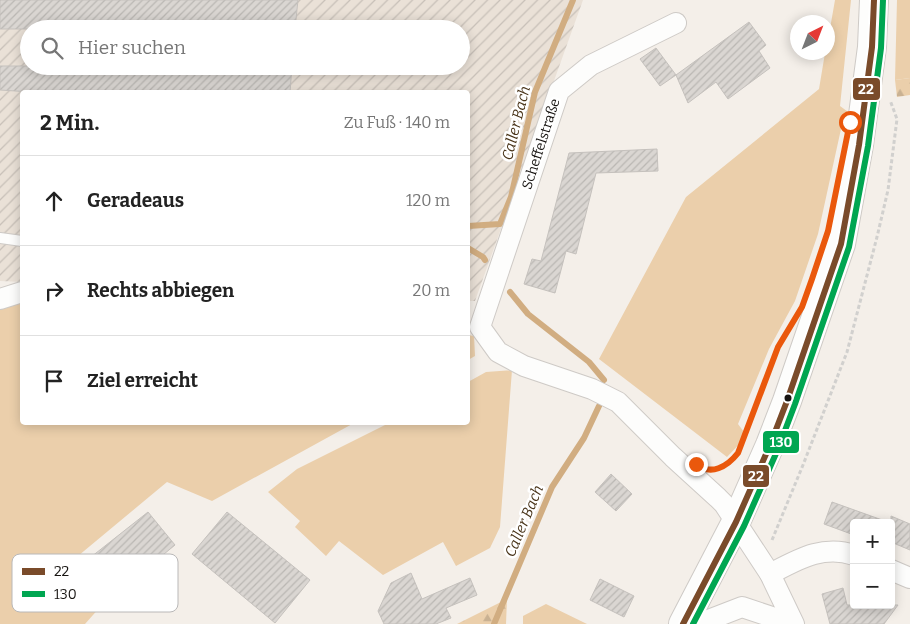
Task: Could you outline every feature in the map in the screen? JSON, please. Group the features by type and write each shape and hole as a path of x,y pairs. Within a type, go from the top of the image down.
{"main road":[{"path":"683,624 736,522 770,445 841,244 861,135 872,47 874,0"}],"street":[{"name":"Scheffelstraße","path":"676,23 591,65 559,91 474,326 498,352 524,366 592,388 618,402 673,457 718,498 770,574 793,624"},
{"path":"0,299 20,293"},
{"path":"770,574 798,559 828,550 850,554"},
{"path":"895,572 910,578"},
{"path":"698,624 742,607 793,624"}],"lane":[{"path":"0,238 20,241"}],"path":[{"path":"709,470 729,462 738,453 778,347 784,337"}],"shaded area":[{"path":"0,0 583,0 475,301 470,301 470,90 20,90 20,282 0,281"}],"green space":[{"path":"835,0 851,0 840,106 855,117 841,129 818,234 795,301 769,349 738,424 747,436 727,457 599,359 686,197 819,89 824,60 835,60 835,15 832,15"},
{"path":"897,0 910,0 910,78 895,80"},
{"path":"910,78 910,95 897,97 895,80"},
{"path":"20,302 20,425 350,425 212,501 167,482 80,554 12,554 12,612 96,612 85,624 0,624 0,309"},
{"path":"470,335 474,336 475,356 470,359"},
{"path":"512,370 500,527 490,548 456,566 443,542 383,575 339,541 326,556 295,527 300,521 268,492 297,469 385,425 470,425 470,381 486,372"},
{"path":"507,599 506,624 457,624"},
{"path":"546,604 587,624 523,624 523,616"}],"building":[{"path":"0,0 298,0 296,20 20,20 20,29 0,29"},
{"path":"749,22 766,45 759,51 770,68 728,99 716,82 688,103 676,75"},
{"path":"656,48 676,75 660,86 640,59"},
{"path":"0,66 20,66 20,75 291,75 290,90 0,90"},
{"path":"657,149 658,171 596,173 576,254 566,251 555,293 524,284 532,259 541,261 569,153"},
{"path":"611,474 632,494 616,511 595,492"},
{"path":"832,502 879,519 850,519 850,534 824,524"},
{"path":"148,512 175,545 164,554 95,554"},
{"path":"227,512 310,580 275,623 192,554"},
{"path":"891,516 910,524 910,550 895,544 895,519 891,519"},
{"path":"411,573 422,599 470,578 477,595 446,608 451,618 436,624 384,624 378,611 391,583"},
{"path":"600,579 634,596 624,617 590,600"},
{"path":"843,588 847,605 850,605 850,609 895,609 895,605 898,605 884,624 830,624 822,594"}],"waterway":[{"name":"Caller Bach","path":"470,226 500,224 511,197 535,92 573,0"},
{"name":"Caller Bach","path":"470,249 485,260"},
{"name":"Caller Bach","path":"510,292 528,314 589,362 604,380"},
{"name":"Caller Bach","path":"494,624 552,487 584,438 599,406"}],"transit line":[{"name":"22","path":"683,624 736,522 770,445 841,244 859,145 872,47 874,0"},
{"name":"130","path":"693,624 744,526 778,449 849,247 868,146 881,48 883,0"}],"route":[{"path":"696,464 709,470 717,468 729,462 738,453 778,347 802,307 812,279 828,231 850,122"}]}
